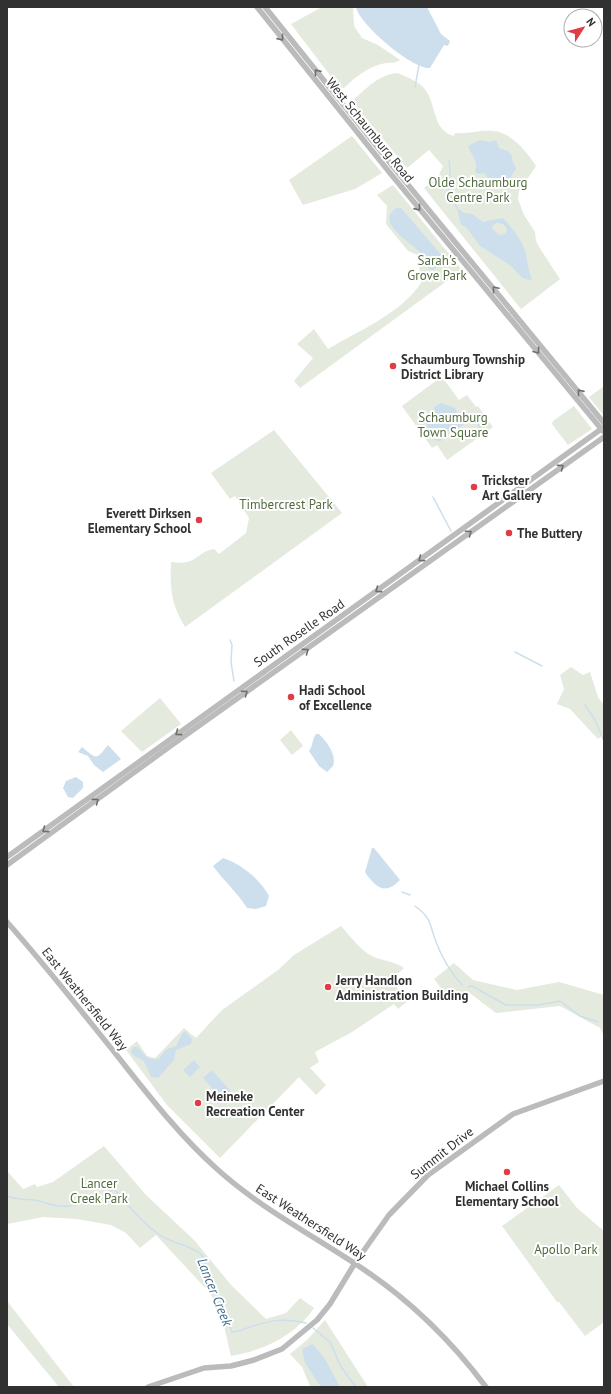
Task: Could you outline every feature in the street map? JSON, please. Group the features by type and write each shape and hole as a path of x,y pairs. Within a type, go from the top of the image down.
{"main road":[{"name":"West Schaumburg Road","path":"257,7 390,173 603,430"},
{"name":"West Schaumburg Road","path":"265,7 395,169 604,423"},
{"name":"South Roselle Road","path":"7,857 603,430"},
{"name":"South Roselle Road","path":"7,866 175,743 604,436"},
{"name":"East Weathersfield Way","path":"7,922 45,966 185,1138 217,1169 259,1204 355,1263 401,1298 438,1331 486,1387"},
{"name":"Summit Drive","path":"148,1387 204,1368 231,1366 254,1360 282,1349 316,1320 330,1304 355,1263 389,1215 428,1175 513,1114 604,1081"}],"green space":[{"path":"322,7 353,7 354,26 362,38 378,45 400,60 384,63 371,68 344,88 339,87 291,24"},
{"name":"Olde Schaumburg Centre Park","path":"397,73 415,81 422,86 431,100 436,119 447,133 454,136 455,133 488,131 500,132 518,144 536,166 519,191 518,199 524,215 535,232 536,241 539,247 560,279 521,309 424,188 438,177 443,166 429,150 407,168 352,101 367,87 378,80 390,74"},
{"path":"352,136 382,173 355,189 303,205 289,180"},
{"name":"Sarah's Grove Park","path":"393,185 462,270 300,388 294,381 313,358 297,344 314,329 328,349 391,312 402,304 421,283 418,255 408,251 386,224 387,206 377,195"},
{"name":"Schaumburg Town Square","path":"440,378 445,381 459,400 467,395 476,407 478,406 493,427 447,460 437,445 432,448 402,406"},
{"path":"604,386 604,416 589,397"},
{"path":"574,406 592,429 568,445 552,424 553,421"},
{"name":"Timbercrest Park","path":"274,430 342,513 185,627 180,619 172,596 171,562 180,563 191,561 203,553 214,549 219,554 246,533 249,518 235,496 230,499 211,473"},
{"path":"571,667 583,675 590,672 598,697 604,705 604,734 598,739 570,709 557,704 564,689 560,675"},
{"path":"160,698 181,724 142,752 121,731"},
{"path":"291,730 303,746 292,755 280,740"},
{"path":"341,926 363,950 376,958 397,964 404,968 390,981 409,1000 398,1009 394,1004 352,1032 315,1052 319,1062 310,1068 326,1085 316,1095 299,1077 220,1158 167,1105 126,1050 137,1041 147,1056 155,1058 184,1028 196,1038 222,1010 278,970 294,955"},
{"path":"454,963 473,980 517,990 559,982 604,995 604,1036 600,1028 560,1006 496,1013 467,991 449,998 434,979"},
{"name":"Lancer Creek Park","path":"104,1146 146,1195 194,1240 232,1286 266,1319 286,1313 300,1298 314,1308 306,1318 288,1334 267,1346 231,1356 221,1313 210,1293 156,1235 140,1248 126,1233 111,1225 77,1219 43,1217 7,1224 7,1171 23,1189 35,1184 37,1187 53,1182"},
{"name":"Apollo Park","path":"559,1185 577,1208 604,1231 604,1322 585,1336 559,1302 557,1302 502,1226"},
{"path":"7,1301 74,1387 59,1387 7,1324"},
{"path":"325,1320 368,1387 310,1386 302,1367 290,1354 307,1340"}],"water":[{"path":"356,7 427,7 441,34 450,41 448,46 444,45 430,68 422,67 412,62 388,45 366,24 359,15"},
{"path":"480,140 489,142 496,140 499,148 508,151 512,156 512,160 516,168 509,180 510,185 487,183 488,178 484,173 478,174 475,172 475,161 468,146"},
{"path":"397,208 401,208 443,257 443,263 433,270 428,269 423,255 392,227 390,220 391,214"},
{"path":"457,208 464,213 472,214 483,222 503,218 523,245 532,279 522,278 511,266 480,246 466,227 461,225","holes":["499,223 504,225 506,228 507,230 505,234 499,235 492,228 493,225"]},
{"path":"441,403 455,408 458,416 466,423 454,431 448,432 441,441 430,437 426,426 434,415 434,407"},
{"path":"316,734 319,734 322,737 334,757 333,766 327,772 319,766 309,751"},
{"path":"108,745 121,759 103,772 94,765 88,756 78,752 82,747 93,756 98,756"},
{"path":"76,777 83,782 83,788 73,798 68,797 63,788 66,781"},
{"path":"372,848 374,848 400,880 390,888 381,888 373,882 365,872"},
{"path":"223,858 230,860 243,868 261,884 269,896 266,906 256,909 247,908 213,866"},
{"path":"185,1031 192,1039 191,1044 176,1050 174,1060 158,1078 151,1077 144,1061 133,1055 131,1051 133,1047 138,1047 148,1058 158,1059 167,1049 176,1046"},
{"path":"194,1060 200,1067 190,1077 183,1070"},
{"path":"212,1070 233,1094 224,1102 203,1078"},
{"path":"313,1344 325,1359 340,1387 321,1387 305,1363 302,1349"}],"waterway":[{"path":"415,87 419,65"},
{"path":"449,161 450,171 448,191 457,208"},
{"path":"472,414 474,422"},
{"path":"478,422 479,428 481,428 483,421"},
{"path":"433,497 451,531"},
{"path":"230,640 232,645 231,662 234,681"},
{"path":"515,652 542,666"},
{"path":"585,705 595,720 604,741"},
{"path":"402,892 410,895"},
{"path":"415,906 427,917 443,958 462,985"},
{"path":"468,987 472,986 506,1005 538,1005 560,1001 580,1016 598,1022"},
{"name":"Lancer Creek","path":"7,1196 17,1199 65,1206 88,1202 114,1189 136,1214 153,1230 165,1238 192,1248 202,1255 232,1332 273,1321 285,1320 306,1323"},
{"name":"Lancer Creek","path":"313,1328 330,1342 341,1367 356,1387"}],"place":[{"name":"Schaumburg Township District Library","path":"393,366"},
{"name":"Trickster Art Gallery","path":"474,487"},
{"name":"Everett Dirksen Elementary School","path":"199,520"},
{"name":"The Buttery","path":"509,533"},
{"name":"Hadi School of Excellence","path":"291,697"},
{"name":"Jerry Handlon Administration Building","path":"328,987"},
{"name":"Meineke Recreation Center","path":"198,1103"},
{"name":"Michael Collins Elementary School","path":"507,1172"}]}
